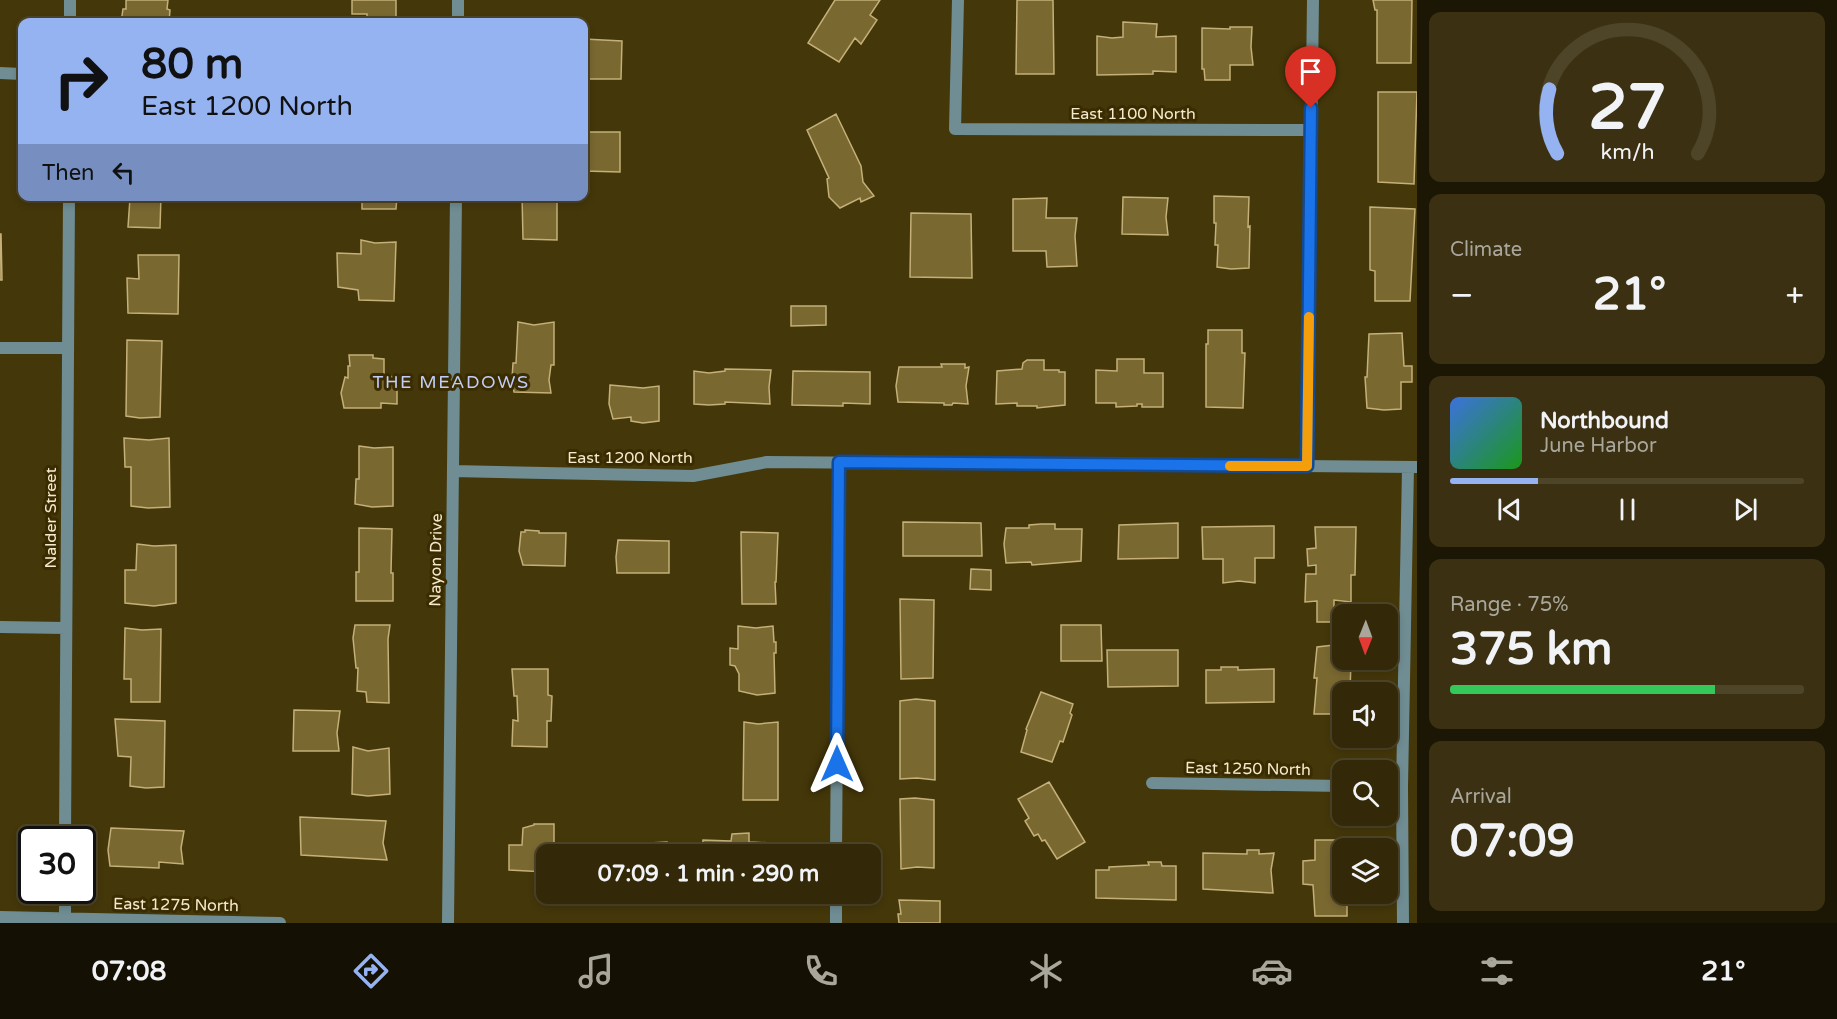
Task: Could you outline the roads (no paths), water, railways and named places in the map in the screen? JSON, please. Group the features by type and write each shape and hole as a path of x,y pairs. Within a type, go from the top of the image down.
{"street":[{"path":"69,18 70,0"},
{"path":"458,0 458,18"},
{"name":"East 1100 North","path":"958,0 955,129 1310,130"},
{"path":"1307,466 1313,0"},
{"path":"0,73 18,74"},
{"name":"Nalder Street","path":"65,826 69,201"},
{"name":"Nayon Drive","path":"448,923 456,201"},
{"path":"0,348 68,348"},
{"name":"East 1200 North","path":"453,471 693,476 767,462 1412,467"},
{"path":"836,844 839,462"},
{"path":"1403,923 1402,787 1412,467"},
{"path":"0,627 66,628"},
{"name":"East 1250 North","path":"1152,783 1332,786"},
{"path":"65,904 65,918"},
{"path":"836,904 836,923"},
{"name":"East 1275 North","path":"0,917 280,923"}],"district":[{"name":"THE MEADOWS","path":"451,382"}]}
